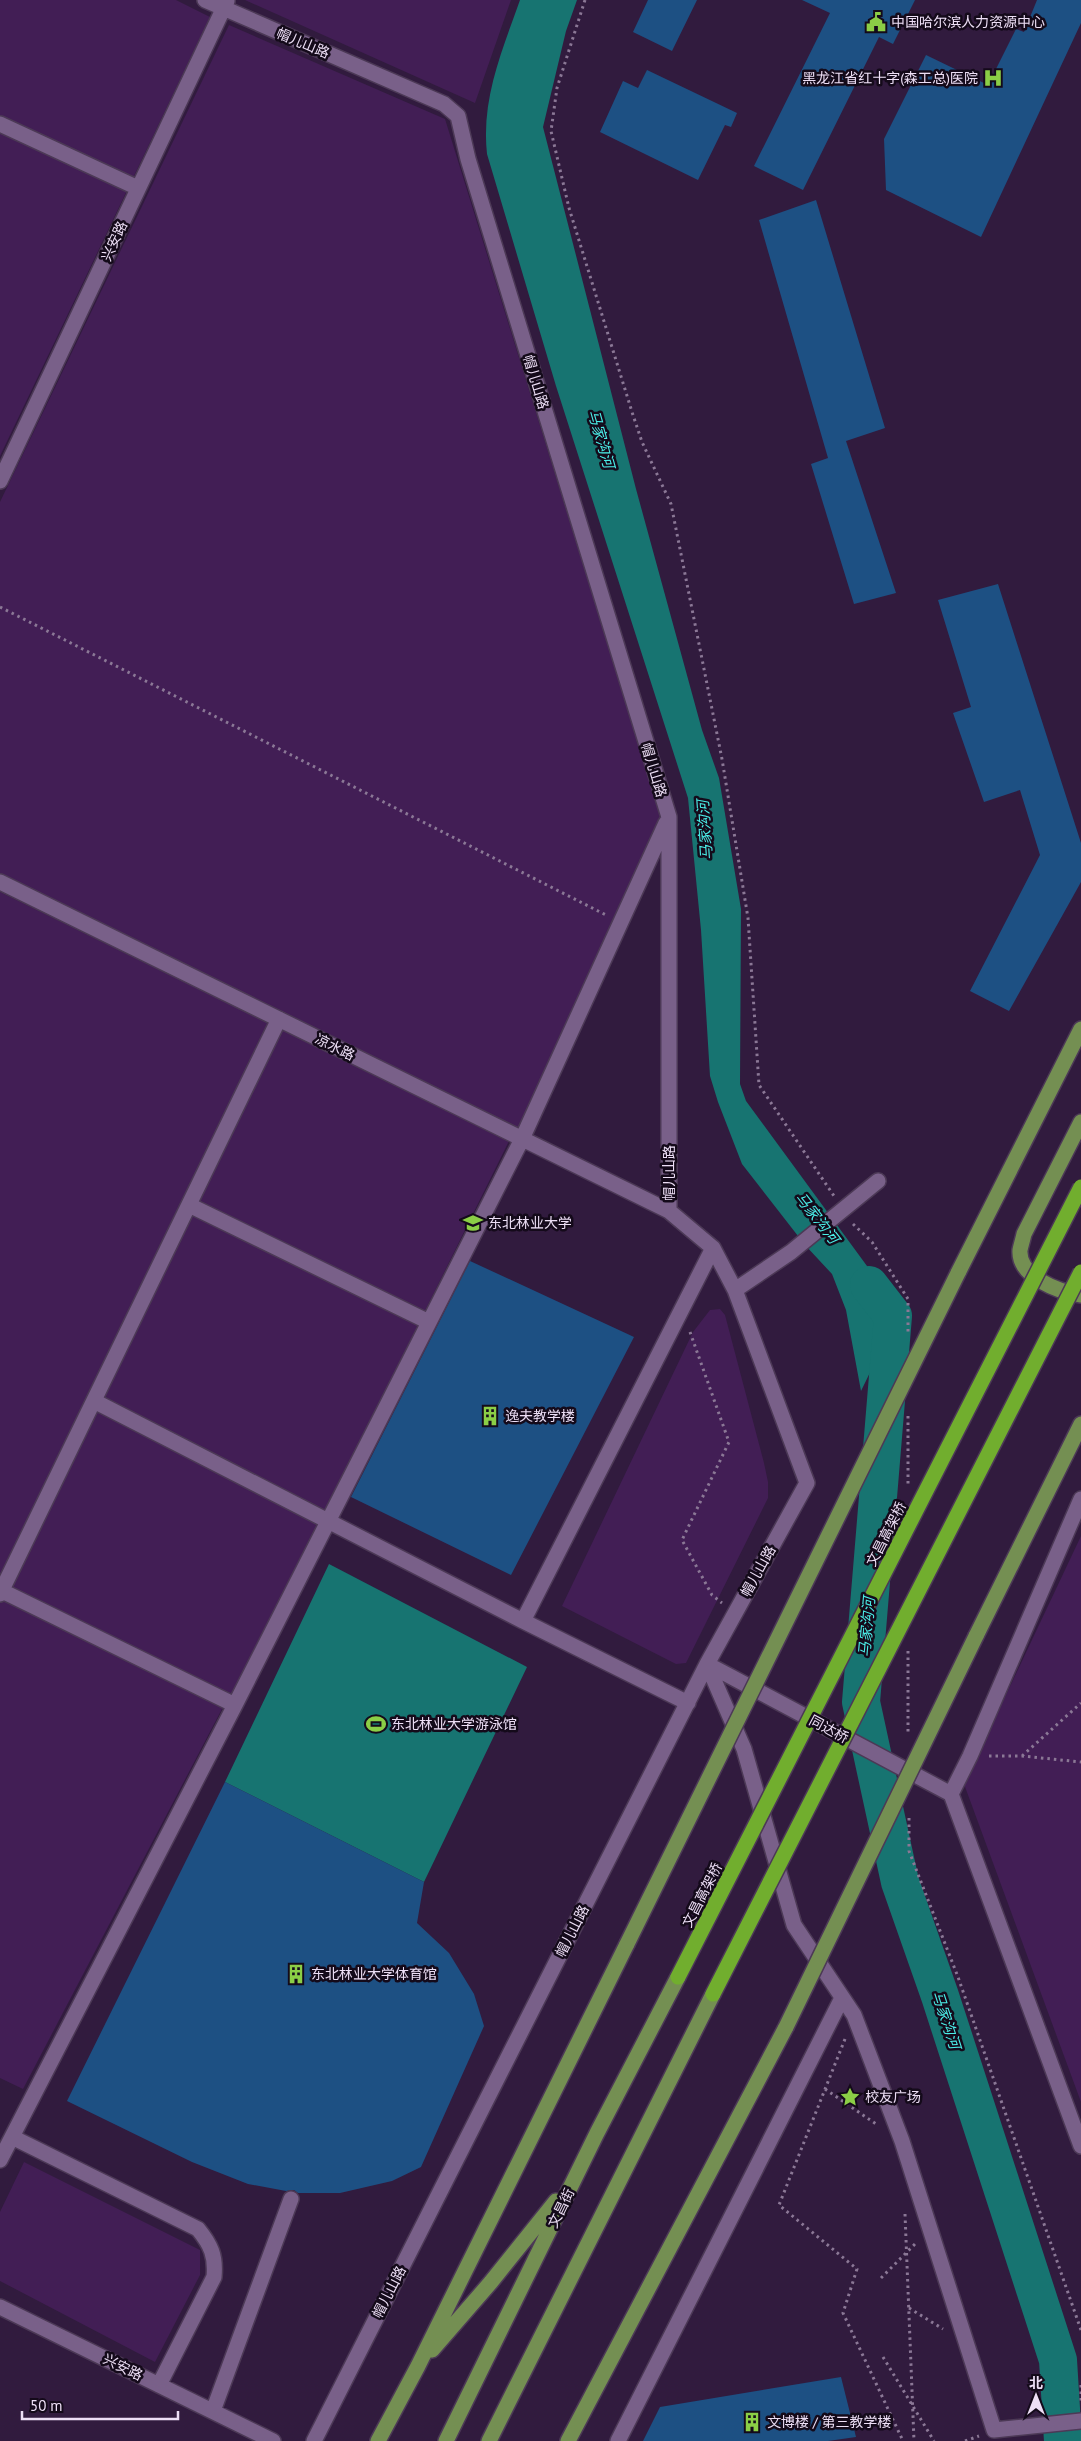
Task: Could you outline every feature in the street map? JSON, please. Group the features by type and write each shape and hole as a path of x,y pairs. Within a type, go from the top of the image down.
{"highway":[{"name":"文昌高架桥","path":"678,1977 1081,1187"},
{"path":"713,1994 1081,1272"}],"main road":[{"path":"378,2441 418,2366 958,1273 1081,1029"},
{"path":"1081,1122 1024,1234 1020,1251 1025,1267 1047,1284 1063,1291 1081,1295"},
{"path":"568,2441 786,2027 1081,1424"},
{"name":"文昌街","path":"446,2441 597,2133 678,1977"},
{"path":"489,2441 713,1994"},
{"path":"418,2366 554,2205 597,2133"}],"street":[{"name":"帽儿山路","path":"205,0 225,4 444,104 458,116 468,159 669,817 669,1211 713,1248 734,1290 807,1483 707,1664 314,2441"},
{"name":"兴安路","path":"0,481 225,4"},
{"path":"0,124 138,188"},
{"path":"0,2160 235,1705 522,1139 669,817"},
{"name":"凉水路","path":"0,882 669,1211"},
{"path":"235,1705 1,1592 279,1020"},
{"path":"734,1290 791,1252 878,1181"},
{"path":"189,1205 429,1322"},
{"path":"523,1622 713,1248"},
{"path":"94,1401 523,1622 688,1703"},
{"path":"1081,1499 970,1756 951,1794 1081,2146"},
{"path":"707,1664 744,1749 794,1925 854,2015 902,2141 994,2430 1081,2421"},
{"name":"同达桥","path":"707,1664 951,1794"},
{"path":"618,2441 842,1998"},
{"path":"12,2137 198,2229 208,2242 215,2259 214,2277 160,2385"},
{"path":"213,2411 291,2199"},
{"name":"兴安路","path":"0,2307 274,2441"}],"path":[{"path":"584,0 557,88 551,131 569,208 632,412 642,442 671,504 722,759 748,918 759,1085 839,1202"},
{"path":"0,607 621,922"},
{"path":"848,1217 872,1242 908,1299 908,1339"},
{"path":"682,1310 730,1442 682,1540 712,1596 736,1612"},
{"path":"908,1408 908,1486"},
{"path":"908,1644 908,1733"},
{"path":"1022,1756 1081,1703"},
{"path":"970,1756 1022,1756 1081,1762"},
{"path":"908,1812 909,1851 958,1977 1081,2330"},
{"path":"854,2015 780,2205 857,2269 843,2312 903,2441"},
{"path":"825,2089 902,2141"},
{"path":"904,2206 914,2441"},
{"path":"881,2278 930,2229"},
{"path":"909,2308 966,2344"},
{"path":"883,2356 934,2441"},
{"path":"1081,2385 1081,2402"}],"shaded area":[{"path":"0,0 176,0 210,17 0,456"},
{"path":"245,0 511,0 475,103"},
{"path":"229,25 445,119 661,816 519,1128 0,874 0,502"},
{"path":"0,892 509,1141 233,1699 0,1583"},
{"path":"720,1309 725,1315 764,1463 768,1482 768,1498 686,1663 676,1664 562,1606 693,1332 710,1310"},
{"path":"1081,1536 1081,2102 964,1784"},
{"path":"0,1598 223,1707 23,2089 0,2078"},
{"path":"24,2162 200,2250 200,2275 155,2362 0,2281 0,2212"}],"water":[{"path":"520,0 577,0 566,31 543,127 636,489 702,730 719,778 741,909 740,1084 746,1101 900,1311 861,1391 846,1310 832,1274 805,1245 742,1164 710,1076 701,930 688,798 556,386 487,154 487,114 494,76"},
{"name":"东北林业大学游泳馆","path":"329,1564 527,1667 424,1882 225,1782"}],"building":[{"path":"648,0 697,0 672,51 633,32"},
{"path":"802,0 915,0 893,44 879,37 803,190 754,166 830,13"},
{"path":"1037,0 1081,0 1081,23 981,237 886,190 884,139 926,55 988,85 1016,29 1024,32"},
{"path":"647,70 737,113 731,127 725,125 698,180 600,132 623,81 638,88"},
{"path":"816,200 885,428 846,441 896,593 854,604 811,464 828,458 759,220"},
{"path":"998,584 1081,843 1081,882 1009,1011 970,991 1040,855 1020,790 984,802 953,713 971,707 938,600"},
{"name":"逸夫教学楼","path":"470,1261 634,1337 511,1575 351,1497"},
{"name":"东北林业大学体育馆","path":"225,1782 424,1882 417,1923 449,1953 474,1994 484,2026 421,2167 392,2181 340,2193 298,2193 294,2190 286,2191 248,2184 192,2162 67,2101"},
{"name":"文博楼 / 第三教学楼","path":"841,2377 856,2437 828,2441 643,2441 660,2407"}],"waterway":[{"name":"马家沟河","path":"869,1285 893,1316 861,1702 900,1882 940,1996 1058,2360 1063,2441"}],"place":[{"name":"中国哈尔滨人力资源中心","path":"876,22"},
{"name":"黑龙江省红十字(森工总)医院","path":"993,78"},
{"name":"东北林业大学","path":"473,1223"},
{"name":"逸夫教学楼","path":"490,1416"},
{"name":"东北林业大学游泳馆","path":"376,1724"},
{"name":"东北林业大学体育馆","path":"296,1974"},
{"name":"校友广场","path":"850,2097"},
{"name":"文博楼 / 第三教学楼","path":"752,2422"}]}
